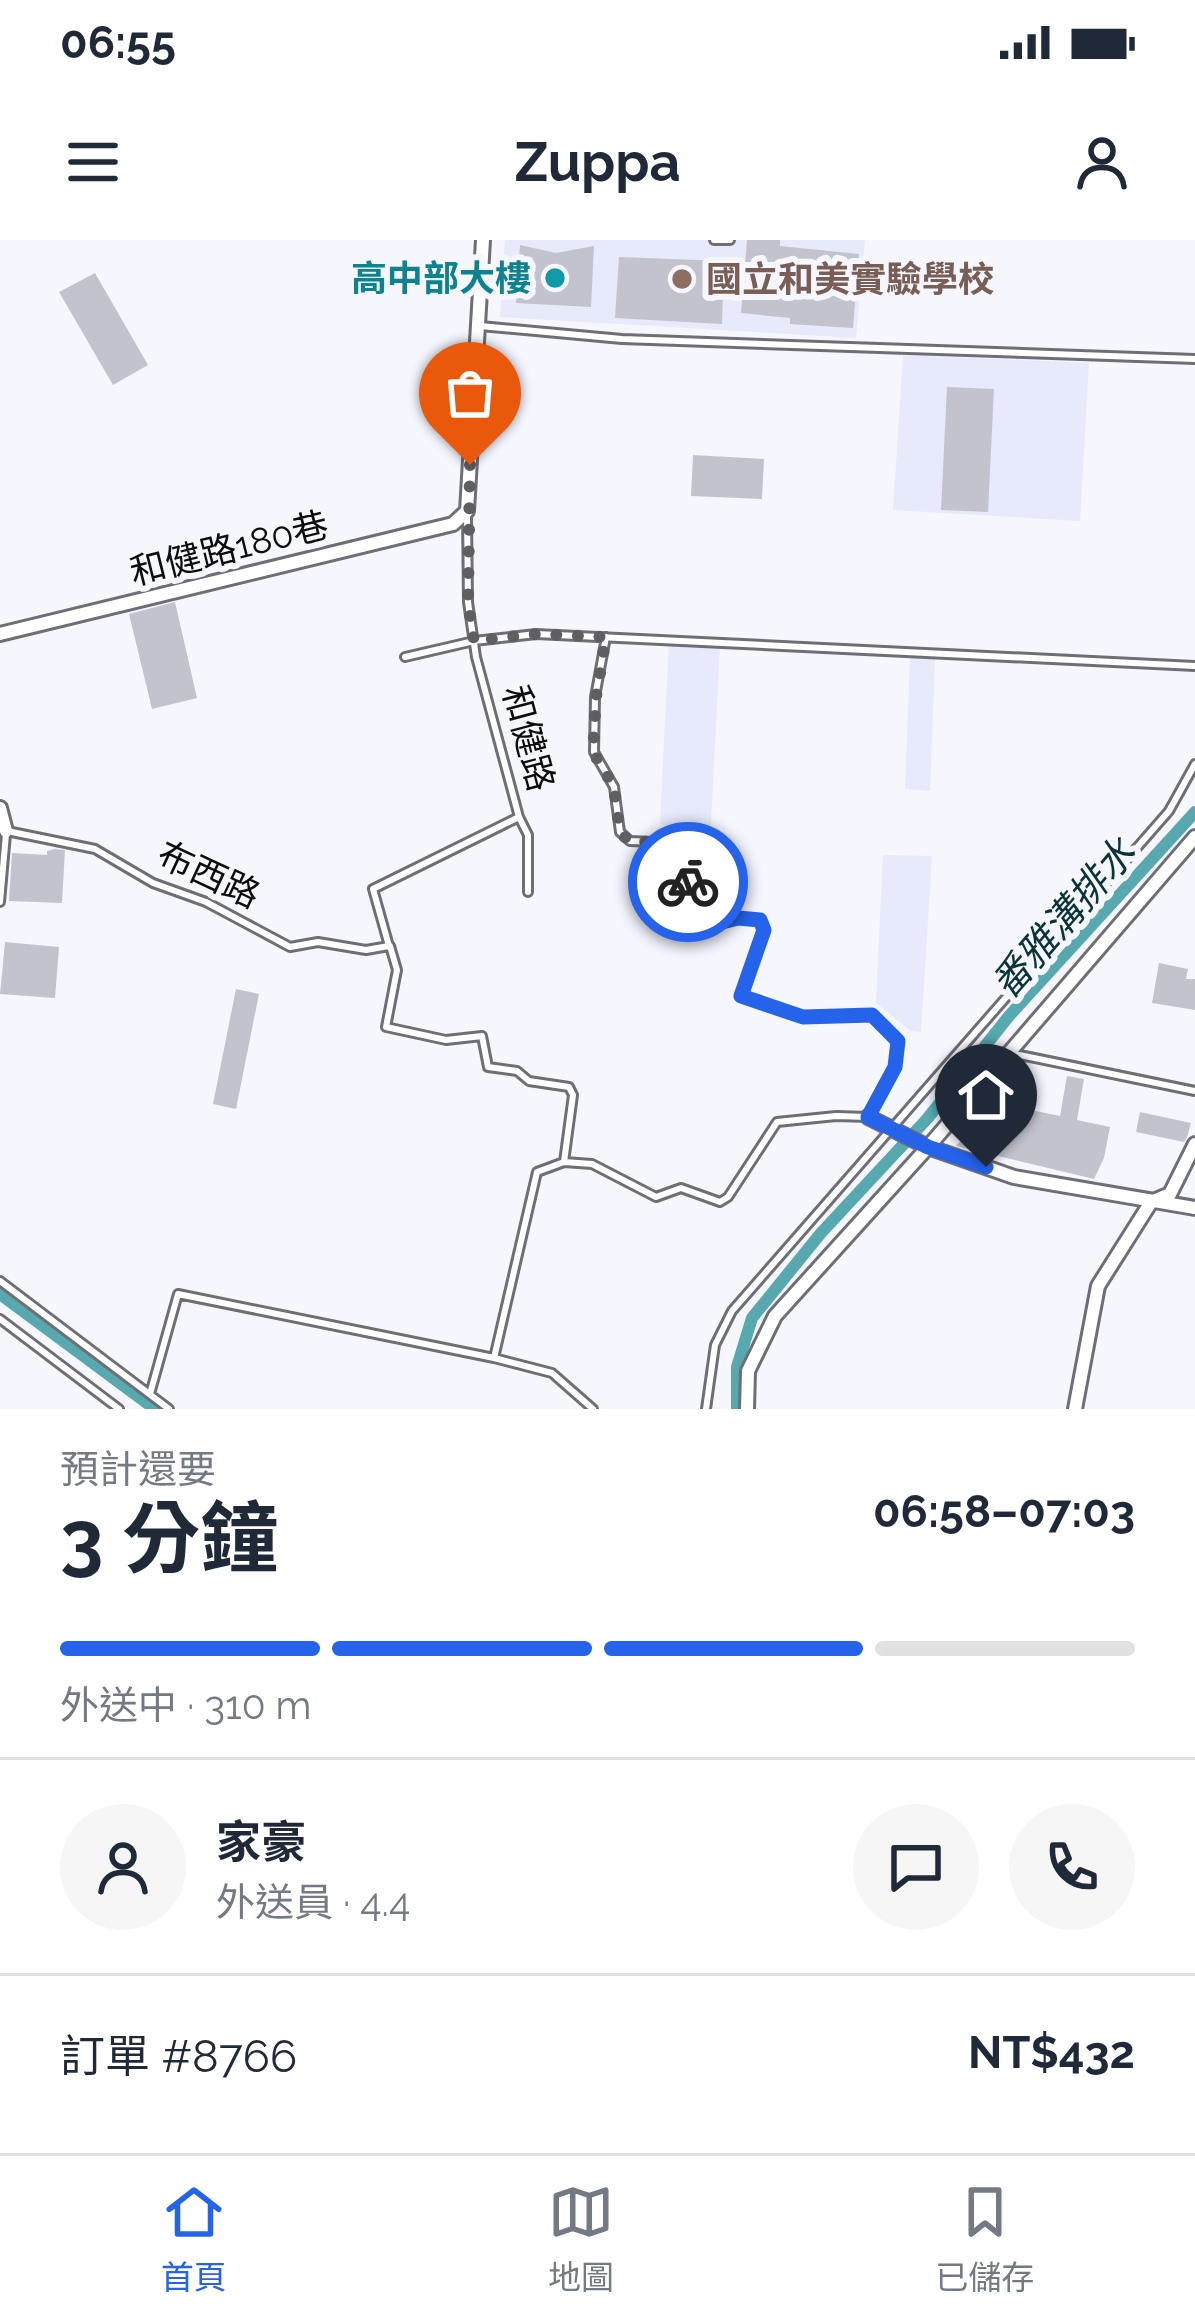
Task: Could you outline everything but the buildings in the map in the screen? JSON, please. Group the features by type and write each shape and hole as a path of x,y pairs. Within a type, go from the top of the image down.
{"street":[{"name":"和健路","path":"467,511 484,240"},
{"name":"和健路180巷","path":"0,634 453,524 467,511"},
{"path":"0,808 3,831"},
{"path":"748,1409 748,1371 776,1316 1195,837"},
{"path":"868,1117 924,1145 1014,1177 1195,1208"},
{"path":"1075,1409 1098,1286 1151,1202 1170,1194 1195,1144"}],"lane":[{"path":"714,240 730,240"},
{"path":"477,326 622,339 1195,359"},
{"name":"和健路","path":"467,511 468,602 474,641 519,817 528,835 529,892"},
{"path":"405,657 474,641 536,634 1195,666"},
{"path":"494,1358 537,1172 564,1162 599,1166 656,1197 681,1188 720,1202 728,1197 777,1122 868,1117 895,1067 898,1041 872,1015 792,1015 741,996 764,930 760,920 722,922 712,917 683,874 677,843 629,841 620,832 614,787 593,752 606,637"},
{"path":"706,1409 715,1345 732,1311 1168,811 1195,764"},
{"path":"519,817 373,890 397,970 386,1027 446,1040 482,1036 488,1067 518,1071 529,1081 569,1087 573,1095 564,1162"},
{"path":"0,902 3,831"},
{"name":"布西路","path":"3,831 94,849 153,883 206,902 290,947 318,942 366,950 389,946"},
{"path":"1006,1052 1195,1091"},
{"path":"0,1281 169,1409"},
{"path":"150,1394 178,1294 551,1373 593,1409"},
{"path":"0,1319 119,1409"}],"shaded area":[{"name":"國立和美實驗學校","path":"505,240 865,240 856,338 500,317"},
{"path":"903,355 1089,363 1080,521 893,510"},
{"path":"669,642 720,645 710,843 697,841 687,829 660,824"},
{"path":"910,658 935,659 930,791 905,789"},
{"path":"883,855 932,856 921,1032 911,1031 876,1003"}],"waterway":[{"name":"番雅溝排水","path":"737,1409 737,1367 752,1318 821,1233 927,1119 1009,1016 1195,812"},
{"path":"0,1294 155,1409"}],"way so far":[{"path":"470,465 468,602 474,641 536,634 606,637 593,752 614,787 620,832 629,841 677,843 688,882"}],"place":[{"name":"高中部大樓","path":"555,278"},
{"name":"國立和美實驗學校","path":"682,279"}],"route":[{"path":"688,882 712,917 722,922 760,920 764,930 741,996 803,1017 872,1015 898,1041 895,1067 868,1117 928,1147 986,1167"}]}
